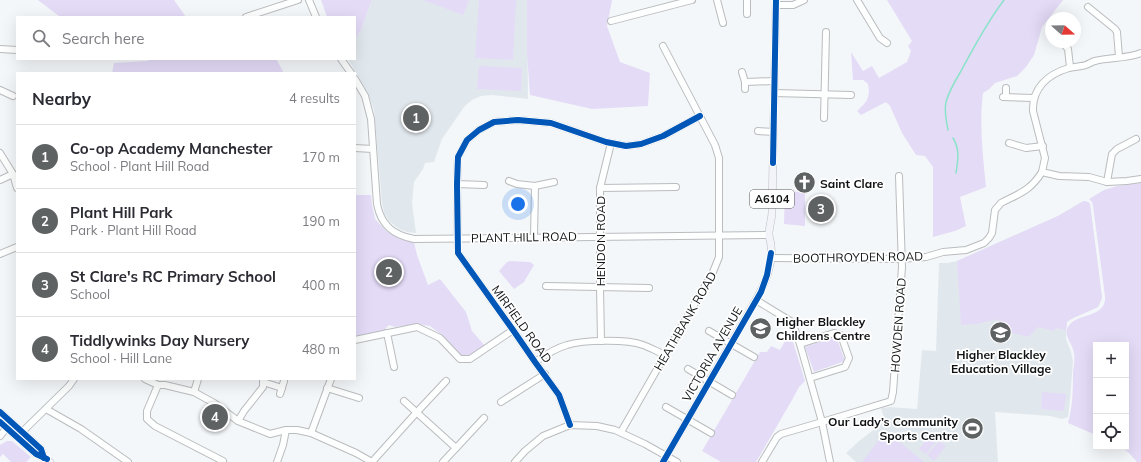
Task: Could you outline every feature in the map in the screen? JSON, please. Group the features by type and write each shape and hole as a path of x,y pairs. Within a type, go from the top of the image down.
{"main road":[{"name":"VICTORIA AVENUE","path":"664,459 756,300 767,275 771,258 769,235 772,212 776,2"},
{"path":"0,412 9,426 19,435 42,449 47,460"},
{"path":"0,422 9,426"}],"street":[{"path":"249,16 298,0"},
{"path":"309,0 316,16"},
{"path":"611,21 692,0"},
{"path":"717,0 723,24"},
{"path":"747,0 747,14"},
{"path":"776,2 793,5 804,0"},
{"path":"857,0 880,38 887,43"},
{"path":"1088,7 1116,32 1119,57"},
{"path":"824,118 826,32"},
{"name":"HEATHBANK ROAD","path":"621,432 715,268 718,257 719,158 715,145 662,46"},
{"path":"1,48 16,50"},
{"path":"1067,48 1070,67"},
{"path":"1141,53 1094,61 1083,66 1070,67 1055,73 1044,81 1037,91 1034,98 1033,111 1045,158 1042,172 1059,176 1089,177 1107,182 1141,179"},
{"path":"342,60 350,72"},
{"path":"742,72 745,82 745,90"},
{"name":"PLANT HILL ROAD","path":"356,80 360,86 368,106 371,119 378,209 382,220 387,226 400,235 414,239 769,235"},
{"path":"745,82 774,81"},
{"path":"1006,88 1005,97 1034,98"},
{"path":"0,90 13,96"},
{"path":"774,93 851,94"},
{"name":"MIRFIELD ROAD","path":"570,425 560,395 458,253 456,184 458,157 467,140 479,130 494,122 518,120 551,123 611,143 626,146 641,144 663,136 700,116"},
{"path":"758,131 773,132"},
{"path":"1107,182 1112,154 1117,149 1137,139"},
{"name":"HENDON ROAD","path":"601,341 600,188 611,143"},
{"path":"1009,143 1026,148 1043,146"},
{"path":"356,148 373,149"},
{"path":"0,153 13,174 16,184"},
{"name":"BOOTHROYDEN ROAD","path":"771,258 902,259 926,257 943,252 966,250 984,243 989,238 992,233 994,215 998,206 1029,189 1042,172"},
{"path":"0,180 13,174"},
{"name":"HOWDEN ROAD","path":"822,422 891,402 893,392 902,259 899,176"},
{"path":"509,181 517,184 534,186 554,182"},
{"path":"456,184 484,185"},
{"path":"534,186 534,237"},
{"path":"600,188 676,187"},
{"path":"0,254 16,247"},
{"path":"546,286 649,288"},
{"path":"756,300 792,322 800,344 822,422 830,462"},
{"path":"356,340 417,327 440,338 460,359 470,358 513,330"},
{"path":"709,331 754,357"},
{"path":"387,333 394,367"},
{"path":"800,344 834,333 841,336 849,358 845,367 810,378"},
{"path":"535,362 547,354 566,345 601,341 630,342 644,345 666,355"},
{"path":"688,369 732,395"},
{"path":"501,402 545,374"},
{"path":"19,435 73,380"},
{"path":"147,380 158,385 165,385 194,392 214,403 238,421 270,434 286,430 297,430 311,433 356,453 372,462 446,381"},
{"path":"194,392 198,380"},
{"path":"238,421 244,411 263,388 263,380"},
{"path":"263,380 281,391 284,381"},
{"path":"311,433 331,380"},
{"path":"158,385 147,411 147,418 155,426 223,461"},
{"path":"327,388 359,398"},
{"path":"404,401 456,448"},
{"path":"666,406 711,432"},
{"path":"46,409 81,429 128,462"},
{"path":"443,462 484,418"},
{"path":"762,462 779,435 822,422"},
{"path":"515,462 525,451 543,436 570,425 603,426 621,432 664,459 677,462"},
{"path":"0,436 9,426"},
{"path":"277,462 286,430"}],"shaded area":[{"path":"38,0 174,0 185,16 59,16"},
{"path":"321,0 372,0 361,30 356,38 356,16 327,16"},
{"path":"372,0 527,0 528,99 492,95 481,96 472,100 464,107 442,139 434,162 425,163 423,169 414,182 412,203 416,233 399,229 389,221 384,213 374,110 368,93 349,60 356,60 356,38 361,30"},
{"path":"423,0 469,0 463,15"},
{"path":"479,0 516,0 513,60 475,58"},
{"path":"527,0 612,0 607,26 620,62 650,73 648,106 592,109 530,95 527,54"},
{"path":"887,0 1063,0 1054,12 1045,12 1045,23 1042,27 1034,55 1026,67 1017,76 995,83 983,93 981,129 986,187 960,197 966,226 955,231 933,237 933,167 925,156 916,155 902,133 890,106 886,102 861,115 857,111 867,100 869,89 868,84 863,80 853,80 851,52 863,71 872,66 879,78 907,62 911,51 908,46 912,41"},
{"path":"277,60 283,72 112,72 114,63 147,61"},
{"path":"479,66 522,68 521,91 477,89"},
{"path":"1141,183 1141,462 1137,462 1124,450 1129,450 1129,342 1093,342 1093,434 1068,423 1072,403 1074,357 1073,350 1067,337 1067,330 1072,322 1097,312 1104,303 1105,296 1093,206 1089,199 1104,190 1117,186"},
{"path":"785,191 805,192 805,226 784,224"},
{"path":"356,195 371,195 375,219 386,231 400,239 414,242 428,285 440,279 466,312 472,331 485,346 470,356 462,356 442,335 430,326 414,324 395,327 389,325 384,330 356,339"},
{"name":"Higher Blackley Education Village","path":"1083,201 1090,204 1102,298 1098,307 1067,322 1066,339 1073,361 1068,417 1062,419 1050,416 995,412 998,462 856,462 846,453 885,421 881,408 890,407 917,409 922,350 936,351 939,263 957,261 1058,216"},
{"path":"1084,201 1090,204 1102,298 1098,307 1069,320 1067,322 1066,330 1055,328 1054,331 1038,327 1029,337 1003,331 998,319 977,324 961,325 957,261 1058,216"},
{"path":"507,262 530,262 534,265 524,282 514,289 499,271"},
{"path":"790,332 805,381 799,387 756,462 721,462 702,451 760,352 767,352 771,346 780,350"},
{"path":"836,336 845,361 814,372 805,347"},
{"path":"1042,392 1066,394 1064,411 1041,409"},
{"path":"886,431 924,462 862,462"},
{"path":"931,434 937,440 926,454 919,449"},
{"path":"7,441 12,441 31,457 26,462 11,462 3,454 0,457 0,445"},
{"path":"939,441 946,446 934,461 927,455"}],"waterway":[{"path":"948,130 945,109 946,102 954,82 981,35 1004,0"},
{"path":"953,138 958,151 956,173"}],"cycle path":[{"path":"773,163 776,0"},
{"path":"570,425 559,395 458,253 458,157 467,140 479,130 494,122 518,120 551,123 606,142 626,146 641,144 663,136 700,116"},
{"path":"663,462 761,292 767,275 771,253"},
{"path":"0,412 41,449 44,458"},
{"path":"0,422 36,454 47,459"}],"place":[{"name":"Co-op Academy Manchester","path":"416,118"},
{"name":"Saint Clare","path":"805,183"},
{"name":"St Clare's RC Primary School","path":"821,209"},
{"name":"Plant Hill Park","path":"389,272"},
{"name":"Higher Blackley Childrens Centre","path":"761,328"},
{"name":"Higher Blackley Education Village","path":"1001,333"},
{"name":"Tiddlywinks Day Nursery","path":"215,417"},
{"name":"Our Lady’s Community Sports Centre","path":"973,428"}]}
